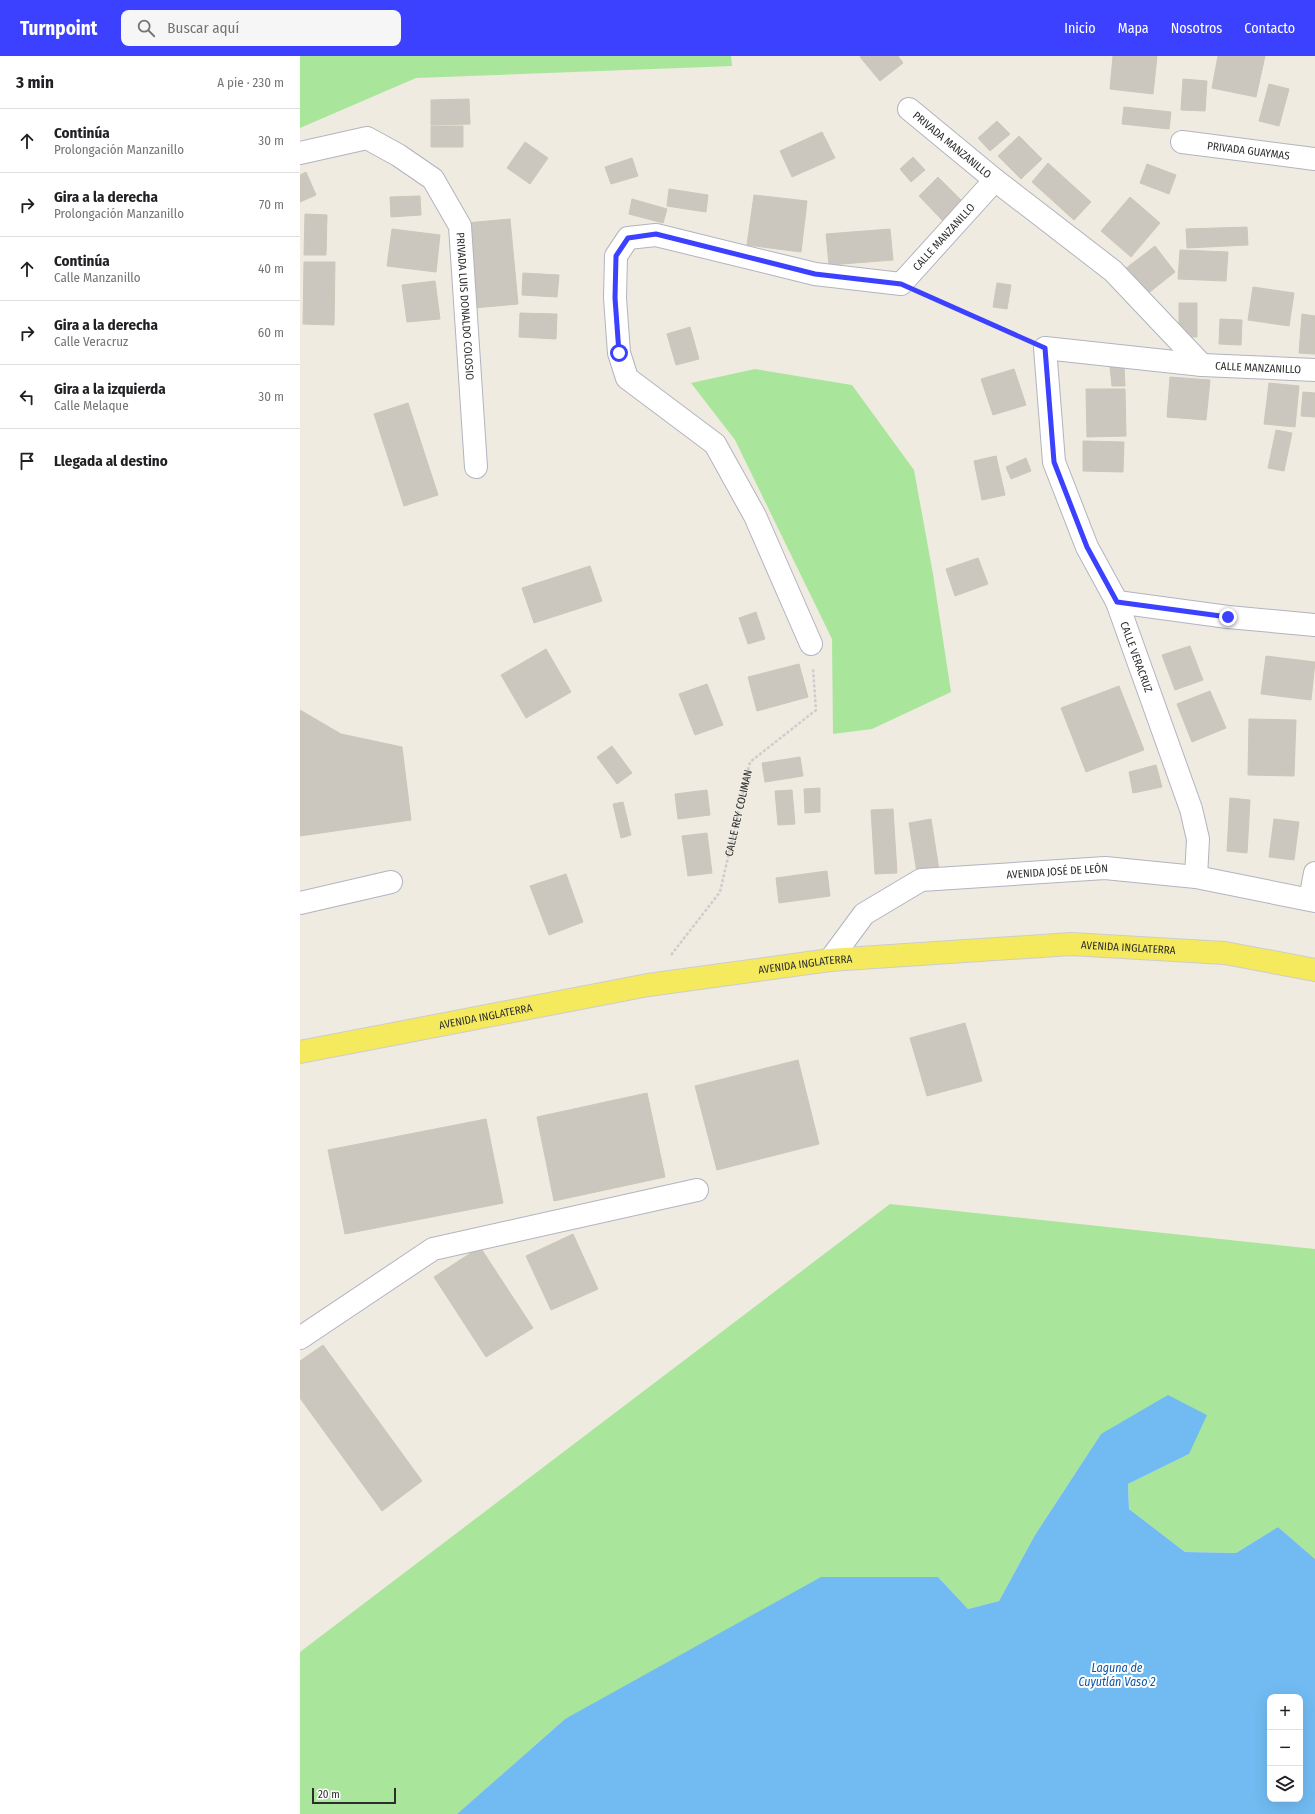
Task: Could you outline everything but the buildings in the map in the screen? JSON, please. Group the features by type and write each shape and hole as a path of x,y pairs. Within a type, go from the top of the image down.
{"main road":[{"name":"AVENIDA INGLATERRA","path":"300,1052 648,985 830,960 1071,944 1225,953 1315,970"}],"street":[{"name":"PRIVADA MANZANILLO","path":"910,109 995,180"},
{"name":"PRIVADA LUIS DONALDO COLOSIO","path":"300,153 368,138 398,155 433,179 460,226 476,467"},
{"name":"PRIVADA GUAYMAS","path":"1182,142 1315,160"},
{"name":"CALLE MANZANILLO","path":"901,284 995,180 1113,271 1202,365"},
{"path":"811,644 755,516 715,444 627,378 619,353 615,298 616,256 628,238 656,234 815,274 901,284"},
{"name":"CALLE MANZANILLO","path":"1045,348 1202,365 1315,370"},
{"name":"CALLE VERACRUZ","path":"1045,348 1054,462 1087,547 1117,602 1191,809 1198,839 1196,877"},
{"path":"1117,602 1228,617 1315,625"},
{"name":"AVENIDA JOSÉ DE LEÓN","path":"830,960 864,914 920,880 1105,868 1196,877 1312,900"},
{"path":"1312,900 1315,874"},
{"path":"300,903 391,882"},
{"path":"300,1338 433,1249 697,1190"}],"path":[{"path":"901,284 1045,348"},
{"name":"CALLE REY COLIMAN","path":"648,985 720,892 750,762 816,710 811,644"}],"green space":[{"path":"300,56 731,56 732,66 416,78 300,128"},
{"path":"755,369 852,385 914,470 933,574 951,692 872,729 833,734 832,639 735,440 691,383"},
{"path":"890,1204 1315,1249 1315,1559 1278,1527 1236,1553 1185,1552 1129,1509 1128,1484 1189,1454 1101,1434 1035,1535 999,1601 968,1609 938,1577 565,1719 457,1814 300,1814 300,1652"}],"water":[{"name":"Laguna de Cuyutlán Vaso 2","path":"1168,1395 1207,1415 1189,1454 1128,1484 1129,1509 1185,1552 1236,1553 1278,1527 1315,1559 1315,1814 457,1814 565,1719 821,1577 938,1577 968,1609 999,1601 1035,1535 1101,1434"}],"route":[{"path":"619,353 615,298 616,256 628,238 656,234 815,274 901,284 1045,348 1054,462 1087,547 1117,602 1228,617"}]}
